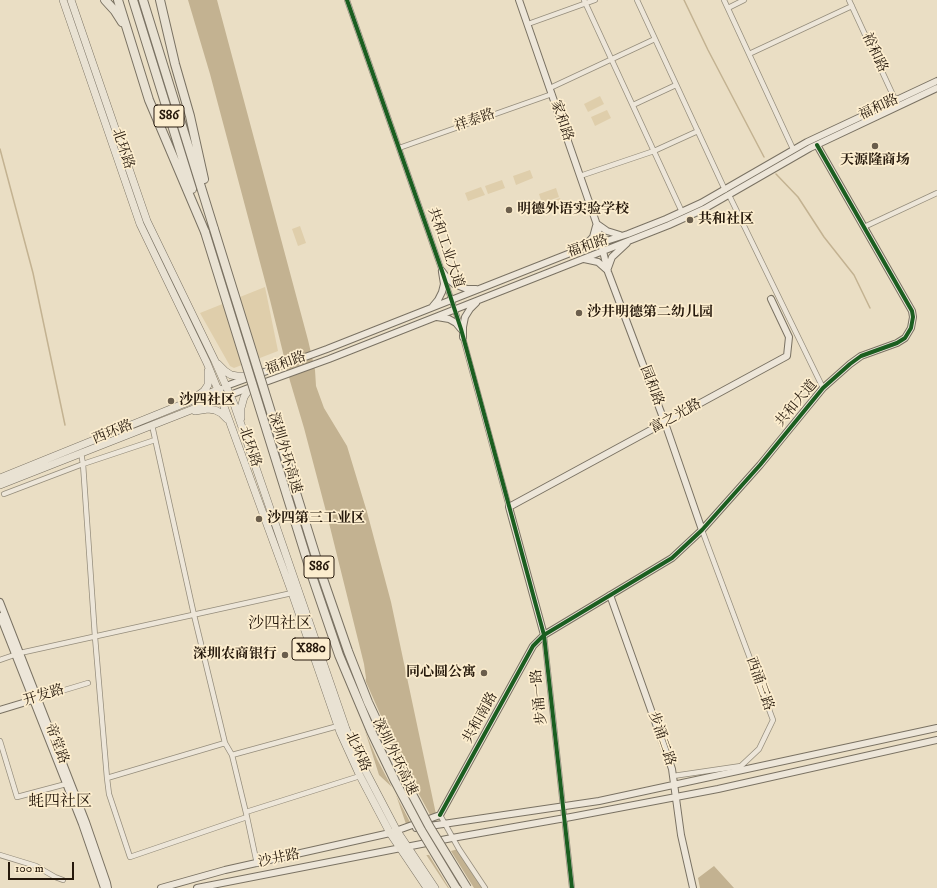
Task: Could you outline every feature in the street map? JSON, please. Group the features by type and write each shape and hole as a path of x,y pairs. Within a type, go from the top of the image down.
{"highway":[{"path":"105,0 120,18 131,41"},
{"path":"118,0 149,100 205,232"},
{"name":"深圳外环高速","path":"133,0 312,576 339,654 371,731 392,775 421,830 456,888"},
{"name":"深圳外环高速","path":"143,0 330,599 348,651 368,702 403,777 429,826 467,888"},
{"path":"160,0 175,64 190,116 214,229"}],"main road":[{"name":"北环路","path":"63,0 140,224 207,363 218,390 292,593 338,726 360,776 406,847 427,888"},
{"name":"北环路","path":"71,0 147,221 230,395 346,729 397,832"},
{"path":"215,361 225,371 231,374 237,376 254,376"},
{"path":"189,402 204,391 208,385 209,378 207,363"},
{"path":"243,430 240,411 242,400 248,391 257,385"},
{"name":"西环路","path":"0,478 226,386"},
{"name":"西环路","path":"0,485 230,395"},
{"path":"185,412 208,409 215,410 221,413 230,423"},
{"name":"北环路","path":"406,847 435,888"}],"street":[{"name":"共和工业大道","path":"347,0 461,329 509,507"},
{"name":"家和路","path":"519,0 596,222 601,242"},
{"path":"528,24 585,2 595,0"},
{"path":"637,0 727,192 823,388"},
{"path":"724,0 793,149"},
{"path":"728,8 744,0"},
{"name":"裕和路","path":"850,0 897,103"},
{"path":"585,2 682,212"},
{"path":"749,54 852,6"},
{"name":"祥泰路","path":"398,148 551,91 655,39"},
{"name":"福和路","path":"226,386 325,350 578,250 625,235 682,212 727,192 937,81"},
{"path":"633,106 676,85"},
{"name":"福和路","path":"230,395 328,359 630,241 684,218 793,149 897,103 937,88"},
{"path":"580,176 654,151 698,131"},
{"name":"共和大道","path":"544,635 672,558 702,530 760,465 823,388 861,356 897,343 905,338 911,328 914,317 912,311 817,144"},
{"path":"864,227 937,193"},
{"path":"596,222 602,229 611,233 625,235"},
{"path":"578,250 590,241 595,232 596,222"},
{"path":"608,272 608,264 612,257 630,241"},
{"name":"园和路","path":"601,242 608,272 665,423 702,530"},
{"path":"582,259 590,259 598,262 608,272"},
{"path":"442,271 458,286 467,289 481,288"},
{"path":"428,309 435,303 442,292 444,284 442,271"},
{"path":"463,337 464,322 467,313 473,305 484,297"},
{"name":"富之光路","path":"509,507 787,356 789,337 771,298"},
{"path":"432,318 442,317 449,319 456,323 461,329"},
{"path":"152,425 194,615 225,743 232,755 247,814 257,864"},
{"path":"4,494 83,464 155,440"},
{"path":"81,453 106,778 109,794 130,857 247,814 360,776"},
{"name":"步涌一路","path":"509,507 544,635 572,888"},
{"name":"西涌三路","path":"673,776 741,766 759,749 773,720 702,530"},
{"path":"0,660 18,654 292,593"},
{"name":"步涌二路","path":"610,595 673,776 681,835 693,888"},
{"name":"帝堂路","path":"0,602 104,888"},
{"name":"帝堂路","path":"0,616 18,654"},
{"name":"共和南路","path":"440,815 533,646 544,635"},
{"name":"开发路","path":"0,710 88,683"},
{"name":"帝堂路","path":"35,699 86,822 108,883 108,888"},
{"path":"232,755 338,726"},
{"path":"397,832 599,801 937,728"},
{"path":"197,888 453,838 718,789 937,740"},
{"path":"0,741 17,797 66,784"},
{"path":"106,778 225,743"},
{"path":"397,832 440,815 444,824 485,888"},
{"name":"沙井路","path":"161,888 225,870 397,832"},
{"path":"0,855 36,866 54,877 63,880"}],"shaded area":[{"path":"188,0 217,0 308,340 315,370 316,386 324,408 347,446 367,512 391,602 437,819 482,888 448,888 406,824 394,789 379,775 360,715 366,678 364,664 304,428 290,381 210,74"},
{"path":"600,96 604,104 588,112 584,104"},
{"path":"607,110 611,118 595,126 591,117"},
{"path":"530,170 533,178 516,185 513,176"},
{"path":"502,180 505,188 488,194 485,186"},
{"path":"481,187 485,195 468,201 465,193"},
{"path":"556,188 559,197 542,203 539,194"},
{"path":"560,198 563,207 546,213 543,204"},
{"path":"300,226 306,243 298,246 292,229"},
{"path":"265,287 278,351 234,368 230,366 200,313"},
{"path":"714,866 734,888 700,888 698,878"}],"pier":[{"path":"363,675 408,774 433,820 439,819 458,849 451,851 474,888 449,888 429,855 424,855 404,825 411,824 377,759 358,715"}],"waterway":[{"path":"684,0 708,50 764,157"},
{"path":"0,149 33,273 65,425"},
{"path":"776,174 798,197 824,237 854,275 870,308"}],"cycle path":[{"path":"347,0 461,329 544,635 572,888"},
{"path":"440,815 533,646 544,635 672,558 702,530 760,465 823,388 861,356 897,343 905,338 911,328 913,317 912,311 817,145"}],"place":[{"name":"天源隆商场","path":"875,146"},
{"name":"明德外语实验学校","path":"509,210"},
{"name":"共和社区","path":"690,220"},
{"name":"沙井明德第二幼儿园","path":"579,313"},
{"name":"沙四社区","path":"171,401"},
{"name":"沙四第三工业区","path":"259,519"},
{"name":"深圳农商银行","path":"285,655"},
{"name":"同心圆公寓","path":"484,673"}],"district":[{"name":"沙四社区","path":"280,625"},
{"name":"蚝四社区","path":"60,803"}]}
